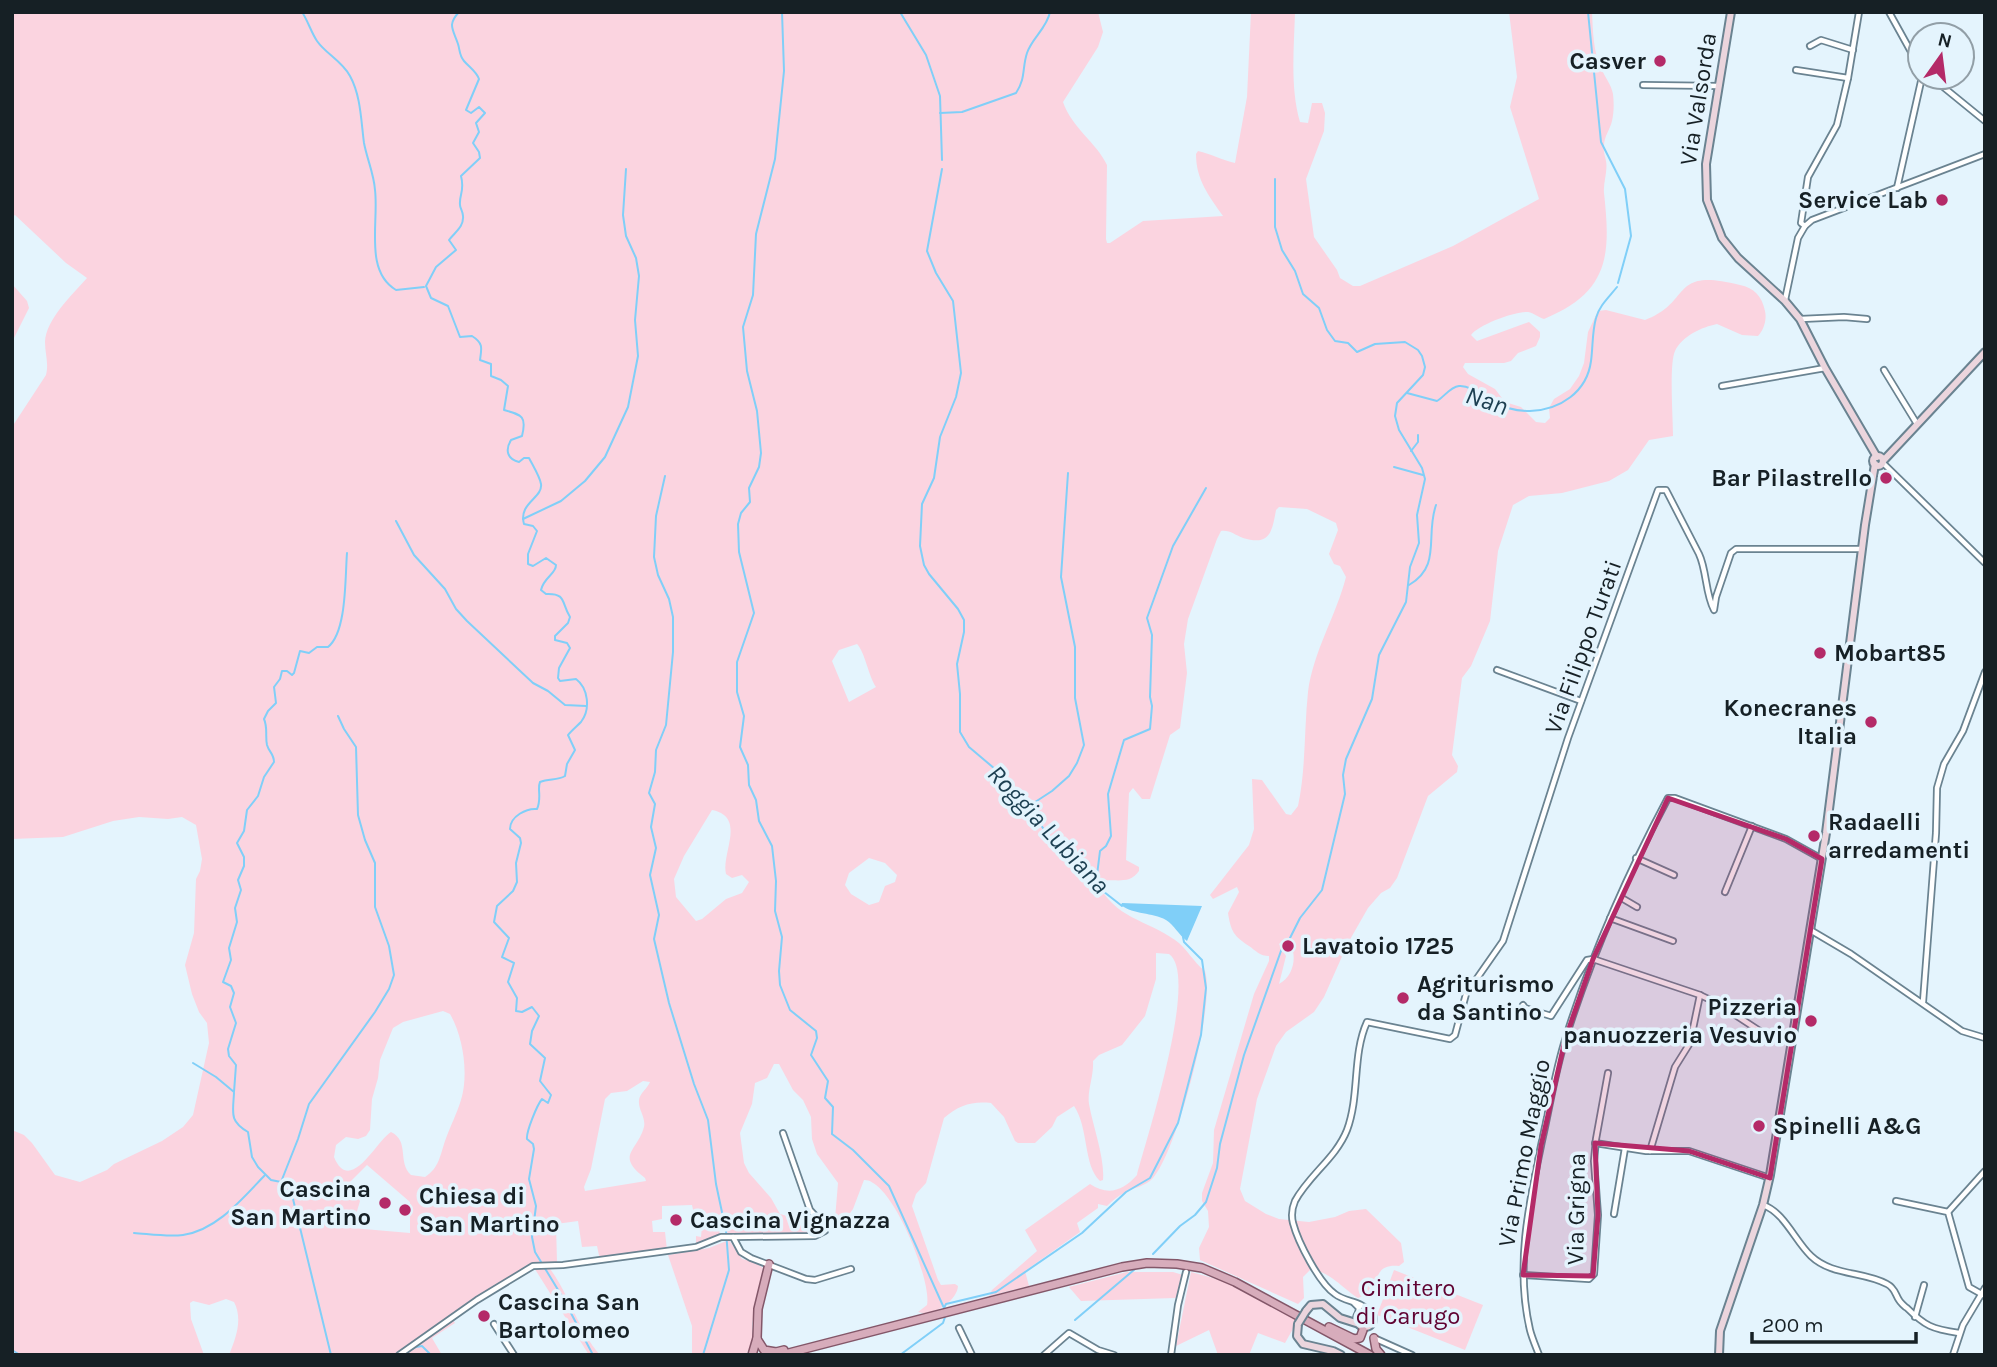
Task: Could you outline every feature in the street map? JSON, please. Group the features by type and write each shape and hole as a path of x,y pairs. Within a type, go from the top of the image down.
{"main road":[{"path":"781,1355 803,1352 1122,1267 1147,1263 1202,1268 1235,1282 1370,1355"},
{"path":"752,1355 757,1338 758,1310 769,1264"},
{"path":"1309,1322 1321,1324 1354,1339 1360,1338 1359,1322"},
{"path":"1323,1329 1328,1336 1360,1355"},
{"path":"757,1338 761,1346 770,1352 803,1352"},
{"path":"1374,1338 1376,1349 1381,1355"}],"street":[{"name":"Via Valsorda","path":"1731,12 1706,164 1707,200 1722,238 1738,258 1785,301 1800,319 1879,461"},
{"path":"1805,226 1801,223 1801,212 1808,177 1837,125 1859,12"},
{"path":"1889,12 1906,43"},
{"path":"1810,46 1821,40 1853,50"},
{"path":"1796,70 1848,79"},
{"path":"1643,85 1720,86"},
{"path":"1897,189 1919,91"},
{"path":"1948,91 1985,121"},
{"path":"1785,301 1798,238 1812,220 1985,154"},
{"path":"1800,319 1867,319"},
{"path":"1719,1355 1720,1331 1763,1205 1793,1042 1822,859 1872,482 1879,461 1894,449 1985,352"},
{"path":"1722,386 1825,368"},
{"path":"1885,370 1917,424"},
{"path":"1879,461 1985,563"},
{"name":"Via Filippo Turati","path":"1353,1303 1339,1297 1324,1283 1299,1237 1292,1212 1298,1196 1345,1134 1355,1098 1358,1062 1366,1024 1372,1022 1450,1039 1454,1037 1466,994 1503,941 1581,701 1660,489 1666,490 1703,562 1710,603 1714,610 1731,553 1736,549 1862,550"},
{"path":"1497,670 1581,701"},
{"path":"1923,1002 1937,788 1944,764 1963,731 1985,672"},
{"name":"Via Primo Maggio","path":"1539,1355 1530,1331 1522,1275 1529,1206 1565,1040 1609,918 1636,858 1668,798 1675,798 1752,827"},
{"path":"1725,892 1752,827 1786,839 1822,859"},
{"path":"1636,858 1674,875"},
{"path":"1620,897 1637,907"},
{"path":"1609,918 1673,941"},
{"path":"1811,931 1851,954 1962,1031 1985,1038"},
{"path":"1523,1005 1551,1016 1587,960 1593,959 1717,1003 1769,1037 1793,1042"},
{"path":"1650,1151 1675,1067 1690,1043 1700,996"},
{"name":"Via Grigna","path":"1522,1275 1589,1279 1593,1276 1598,1215 1595,1143 1608,1073"},
{"path":"399,1354 477,1300 533,1266 696,1247 721,1237 815,1236 825,1231 824,1225 810,1210 783,1133"},
{"path":"1595,1143 1650,1151 1689,1151 1769,1178"},
{"path":"1614,1214 1625,1148"},
{"path":"1948,1212 1985,1171"},
{"path":"1896,1201 1948,1212"},
{"path":"1763,1205 1769,1207 1812,1257 1837,1271 1862,1275 1888,1284 1897,1292 1899,1300 1924,1325 1959,1333"},
{"path":"1948,1212 1969,1287 1982,1296"},
{"path":"733,1237 741,1252 806,1279 815,1280 851,1269"},
{"path":"1171,1355 1186,1272"},
{"path":"1915,1318 1924,1285"},
{"path":"1953,1355 1959,1333 1985,1288"},
{"path":"1353,1303 1363,1306 1373,1317 1374,1338"},
{"path":"1353,1303 1359,1308 1359,1322 1374,1338 1412,1355"},
{"path":"1341,1355 1303,1344 1297,1336 1298,1324 1311,1305 1321,1304 1344,1320 1368,1326 1373,1322"},
{"path":"1359,1322 1364,1311 1369,1311"},
{"path":"494,1324 514,1355"},
{"path":"959,1328 972,1355"},
{"path":"1044,1355 1069,1332 1098,1350 1114,1355"}],"highlighted area":[{"path":"1668,798 1786,839 1822,859 1770,1178 1689,1151 1595,1143 1598,1215 1593,1276 1523,1275 1541,1146 1565,1040 1593,959"}],"green space":[{"path":"12,12 1098,12 1103,32 1098,47 1063,102 1072,120 1107,165 1106,239 1107,243 1110,243 1143,221 1223,216 1201,180 1196,154 1198,151 1235,163 1247,97 1251,12 1295,12 1294,82 1300,122 1308,123 1312,103 1322,103 1325,113 1324,131 1306,179 1314,237 1340,278 1353,286 1360,286 1453,246 1539,199 1510,107 1517,77 1509,12 1592,12 1597,56 1611,87 1614,101 1612,121 1604,148 1607,235 1601,270 1582,297 1544,319 1528,312 1515,314 1497,319 1471,335 1477,341 1529,322 1540,332 1536,346 1518,353 1511,361 1465,363 1463,367 1468,374 1495,389 1505,402 1521,407 1536,422 1545,423 1550,418 1549,408 1554,399 1570,389 1579,376 1584,363 1588,332 1598,311 1606,310 1645,320 1660,313 1691,283 1702,280 1745,286 1762,301 1766,317 1758,336 1742,335 1717,324 1699,330 1682,341 1675,351 1672,367 1673,436 1649,440 1628,470 1609,481 1562,493 1529,496 1513,505 1498,551 1490,621 1471,666 1462,678 1452,755 1458,766 1457,772 1428,796 1397,878 1368,908 1348,943 1324,997 1314,1012 1286,1032 1276,1046 1257,1099 1240,1189 1245,1201 1279,1219 1309,1222 1366,1209 1401,1243 1404,1262 1382,1270 1370,1293 1358,1298 1330,1276 1310,1270 1303,1277 1304,1298 1298,1304 1200,1260 1199,1248 1209,1227 1208,1211 1202,1201 1202,1193 1213,1163 1214,1130 1254,994 1269,961 1269,956 1256,951 1232,929 1228,913 1239,892 1237,887 1213,899 1210,895 1249,845 1254,829 1252,779 1262,780 1286,814 1291,815 1298,806 1311,677 1346,577 1329,554 1338,530 1336,523 1307,509 1279,507 1271,531 1264,538 1252,540 1221,531 1217,539 1188,619 1184,644 1187,673 1180,728 1170,735 1150,799 1142,799 1133,788 1129,793 1126,860 1139,867 1139,871 1130,879 1098,883 1113,904 1175,940 1205,971 1205,1013 1183,1109 1163,1163 1153,1178 1122,1194 1107,1206 1098,1204 1098,1208 1077,1223 1080,1232 1025,1271 1029,1286 989,1296 992,1290 1037,1251 1025,1230 1090,1184 1103,1190 1115,1190 1137,1175 1175,1024 1177,968 1169,954 1156,953 1156,979 1145,1016 1122,1045 1099,1055 1093,1061 1089,1104 1101,1152 1103,1180 1100,1181 1091,1166 1082,1125 1074,1106 1057,1117 1052,1127 1035,1143 1015,1141 1004,1117 991,1103 966,1105 944,1118 926,1183 916,1194 912,1206 938,1280 941,1285 958,1286 949,1302 937,1310 918,1312 927,1305 927,1293 917,1255 898,1213 875,1184 864,1180 853,1209 845,1220 839,1222 835,1219 838,1183 817,1154 812,1139 811,1117 803,1100 793,1090 779,1064 774,1064 767,1078 755,1083 752,1104 740,1133 744,1163 780,1214 805,1221 817,1221 821,1226 820,1230 814,1233 729,1234 716,1221 720,1234 718,1238 696,1247 696,1236 701,1237 703,1216 694,1214 692,1205 662,1206 662,1219 652,1221 653,1232 665,1232 667,1250 600,1260 597,1246 582,1247 578,1221 556,1224 557,1262 527,1265 452,1318 455,1323 432,1338 442,1355 229,1355 236,1335 238,1315 234,1302 226,1299 209,1305 193,1301 190,1303 191,1319 204,1355 12,1355 12,1130 24,1135 32,1143 55,1175 80,1182 162,1141 183,1127 193,1115 209,1043 207,1023 192,994 185,965 194,933 196,879 202,859 196,825 182,817 139,817 113,821 63,837 12,839 12,427 46,375 45,342 50,325 87,278 66,263 15,215 12,217","holes":["857,644 876,687 849,702 832,661 839,650","712,810 722,814 728,820 730,828 726,874 732,878 742,875 749,882 742,893 726,899 696,921 676,897 674,879 684,856","869,858 885,863 897,875 895,882 885,886 879,902 869,905 851,894 845,885 849,873","1282,941 1291,945 1294,961 1288,977 1279,984 1286,956 1279,944","443,1011 450,1014 455,1023 461,1044 464,1067 461,1100 438,1161 425,1177 411,1175 407,1170 400,1141 391,1132 355,1168 348,1171 340,1167 334,1157 336,1145 346,1137 358,1139 366,1136 370,1130 372,1099 380,1060 393,1028 403,1022","643,1081 650,1082 639,1104 644,1127 630,1158 631,1164 646,1181 585,1191 605,1099 611,1093 627,1091","367,1165 410,1202 410,1233 352,1228 360,1201 348,1184"]},
{"path":"12,284 27,301 29,308 12,342"},
{"path":"729,1240 742,1259 755,1262 763,1268 752,1324 753,1345 745,1355 681,1355 692,1353 692,1326 668,1255 709,1248"},
{"path":"547,1265 585,1334 600,1355 589,1355 533,1266"},
{"name":"Cimitero di Carugo","path":"1394,1270 1483,1305 1465,1350 1377,1315"},
{"path":"1127,1272 1173,1272 1183,1275 1175,1298 1081,1301 1069,1287"},
{"path":"1191,1272 1231,1283 1298,1320 1285,1343 1258,1333 1249,1355 1218,1355 1209,1330 1176,1346"}],"water":[{"path":"1121,905 1202,906 1187,941 1166,920 1132,910"}],"waterway":[{"path":"302,12 317,41 347,71 354,84 374,184 375,245 380,271 386,282 396,290 424,287"},
{"path":"459,12 453,20 453,31 461,57 479,79 466,110 471,113 479,107 485,113 476,123 479,132 473,143 480,158 461,176 460,205 463,220 449,240 456,250 436,267 426,286 431,298 448,306 460,337 472,336 480,343 480,360 491,364 491,376 508,386 504,410 522,417 522,436 511,440 508,451 515,461 529,458 541,484 541,489 527,506 523,517 524,524 533,526 537,531 528,554 528,564 533,566 546,558 556,565 541,590 560,597 570,617 568,623 555,636 555,640 567,643 570,648 559,668 558,678 560,681 576,679 587,699 584,717 568,735 575,750 567,764 565,776 540,782 537,809 520,814 511,824 510,829 520,838 521,843 516,863 517,882 513,891 497,906 494,922 509,938 502,957 514,963 508,982 517,998 516,1011 522,1012 532,1007 539,1016 530,1044 545,1058 540,1081 551,1095 548,1103 542,1099 540,1102 527,1136 534,1149 529,1179 536,1206 532,1237 535,1252 593,1355"},
{"path":"782,12 784,71 775,159 756,234 753,295 743,327 747,371 757,411 761,453 759,467 749,488 750,502 741,513 738,524 739,552 754,613 737,662 737,692 744,716 740,747 748,765 749,785 756,800 759,821 772,846 776,881 775,911 782,937 780,985 790,1010 816,1031 817,1038 811,1055 828,1081 825,1098 833,1107 832,1134 853,1150 889,1186 944,1308 946,1304 996,1292 1082,1233 1126,1192 1150,1178 1178,1123 1201,1035 1206,988 1202,960 1184,942 1183,937"},
{"name":"Roggia Lubiana","path":"900,12 926,55 940,96 942,160"},
{"path":"940,113 962,112 1016,93 1021,83 1027,53 1050,12"},
{"name":"Nan","path":"1588,12 1601,142 1625,189 1631,236 1618,283"},
{"path":"523,519 561,501 585,481 605,457 628,407 638,356 635,320 639,276 636,258 626,236 623,215 626,169"},
{"name":"Roggia Lubiana","path":"942,169 927,251 936,273 953,301 961,373 956,397 940,437 934,478 922,504 920,546 929,574 964,620 957,664 960,732 969,747 1008,780 1051,839 1085,877 1122,906"},
{"path":"1275,179 1275,227 1282,250 1295,271 1303,294 1319,308 1327,330 1335,341 1348,343 1357,352 1375,344 1405,342 1418,350 1425,367 1423,375 1397,403 1395,416 1399,430 1422,468 1425,479 1417,515 1419,543 1410,567 1406,602 1379,655 1372,699 1346,759 1343,775 1345,794 1322,890 1300,918 1288,942"},
{"name":"Nan","path":"1407,393 1437,401 1453,388 1463,386 1515,410 1541,410 1561,403 1584,382 1591,361 1597,314 1617,287"},
{"path":"1411,451 1418,442 1418,435"},
{"path":"1394,467 1423,475"},
{"path":"1029,806 1069,776 1084,745 1075,698 1075,647 1061,577 1068,473"},
{"path":"665,476 656,516 654,557 673,617 673,652 666,725 656,750 655,772 649,793 655,804 651,827 656,848 650,875 659,915 654,939 669,1003 708,1120 716,1184 726,1231 729,1270 703,1355"},
{"path":"1093,885 1100,851 1111,836 1108,794 1124,740 1150,729 1152,635 1147,618 1173,546 1206,488"},
{"path":"1409,585 1426,569 1436,505"},
{"path":"396,521 414,555 445,589 456,609 467,621 533,683 565,705 586,706"},
{"path":"193,1063 234,1092 236,1065 229,1056 228,1049 236,1023 230,1007 234,993 231,986 223,982 231,960 229,948 237,922 235,908 241,890 238,880 244,866 244,857 237,843 244,831 247,810 258,796 264,777 274,762 267,745 264,719 276,703 274,687 282,671 292,675 294,673 300,651 309,653 317,647 328,647 334,640 342,617 347,553"},
{"path":"281,1182 309,1104 375,1012 394,975 389,946 375,907 375,863 358,815 356,747 338,716"},
{"path":"1153,1254 1206,1202 1217,1168 1220,1144 1244,1055 1282,948"},
{"path":"234,1093 233,1116 248,1132 252,1157 271,1180 281,1182 293,1199 331,1355"},
{"path":"134,1233 177,1236 207,1227 228,1212 265,1175"},
{"path":"1075,1320 1135,1269"},
{"path":"900,1355 943,1323 945,1317"},
{"path":"404,1354 422,1346 431,1355"},
{"path":"12,1350 20,1355"}],"place":[{"name":"Casver","path":"1660,61"},
{"name":"Service Lab","path":"1942,200"},
{"name":"Bar Pilastrello","path":"1886,478"},
{"name":"Mobart85","path":"1820,653"},
{"name":"Konecranes Italia","path":"1871,722"},
{"name":"Radaelli arredamenti","path":"1814,836"},
{"name":"Lavatoio 1725","path":"1288,946"},
{"name":"Agriturismo da Santino","path":"1403,998"},
{"name":"Pizzeria panuozzeria Vesuvio","path":"1811,1021"},
{"name":"Spinelli A&G","path":"1759,1126"},
{"name":"Cascina San Martino","path":"385,1203"},
{"name":"Chiesa di San Martino","path":"405,1210"},
{"name":"Cascina Vignazza","path":"676,1220"},
{"name":"Cascina San Bartolomeo","path":"484,1316"}]}
